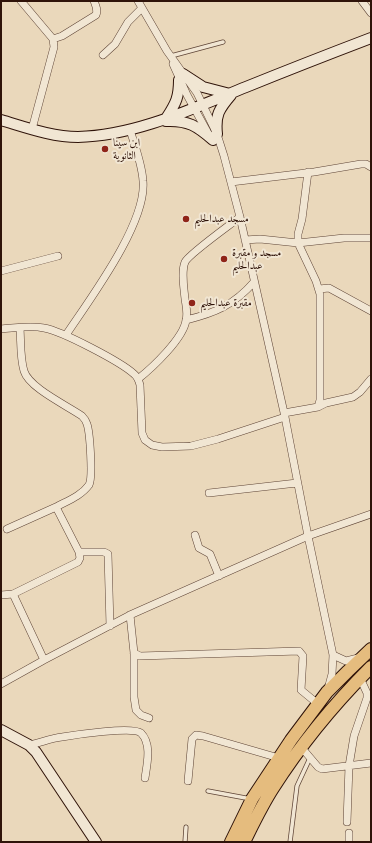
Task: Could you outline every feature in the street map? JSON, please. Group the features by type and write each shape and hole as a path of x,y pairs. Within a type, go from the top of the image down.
{"main road":[{"path":"231,842 252,799 279,758 318,704 366,653"},
{"path":"244,842 272,789 301,747 329,711 371,667"}],"street":[{"path":"21,1 53,39 54,47 32,129"},
{"path":"53,39 62,36 96,15 98,12 94,1"},
{"path":"138,1 199,106 224,156 240,217 285,415 297,483 333,656 332,674 328,692"},
{"path":"362,1 371,13"},
{"path":"104,55 115,44 128,22 142,8"},
{"path":"1,120 32,129 76,137 102,136 130,130 199,106 371,38"},
{"path":"181,77 203,87 232,93"},
{"path":"167,117 177,100 181,77"},
{"path":"215,137 218,113 232,93"},
{"path":"156,121 176,120 188,123 215,137"},
{"path":"66,336 131,231 142,203 143,181 137,152 130,130"},
{"path":"231,182 361,164 366,164 371,167"},
{"path":"308,172 302,219 298,234 298,243 319,289 320,400 318,407"},
{"path":"138,379 151,368 180,335 186,320 184,274 186,261 193,253 240,217"},
{"path":"245,240 260,239 298,243 344,238 371,238"},
{"path":"1,271 58,256"},
{"path":"186,320 204,316 231,303 245,292 254,282"},
{"path":"319,289 329,288 371,311"},
{"path":"7,529 78,496 90,482 91,473 88,426 85,419 37,387 26,376 23,364 20,328"},
{"path":"1,329 44,328 54,330 110,358 135,374 140,385 142,433 145,440 152,445 162,447 191,446 218,439 285,415 357,395 371,379"},
{"path":"209,493 297,483"},
{"path":"1,595 13,594 78,562 80,558 79,552 56,507"},
{"path":"1,684 130,616 308,536 371,514"},
{"path":"195,535 199,548 210,554 218,576"},
{"path":"79,552 104,552 108,554 110,626"},
{"path":"13,594 44,660"},
{"path":"130,616 134,653 134,697 136,710 141,715 149,718"},
{"path":"134,653 140,656 299,651 303,656 301,690 318,704"},
{"path":"333,656 346,661 366,653"},
{"path":"348,822 349,766 354,736 367,698 367,693 360,678"},
{"path":"1,730 29,745 41,759 96,842"},
{"path":"29,745 60,737 121,730 137,731 145,739 148,749 145,778"},
{"path":"188,781 192,739 196,736 203,736 279,758"},
{"path":"301,747 318,767 322,769 371,763"},
{"path":"349,833 349,842"}],"lane":[{"path":"169,53 224,42"},
{"path":"290,842 297,786 310,757"},
{"path":"208,791 252,799"},
{"path":"185,842 186,827"}],"place":[{"name":"ابن سينا الثانوية","path":"105,149"},
{"name":"مسجد عبدالحليم","path":"186,219"},
{"name":"مسجد و مقبرة عبدالحليم","path":"224,259"},
{"name":"مقبرة عبدالحليم","path":"192,303"}]}
